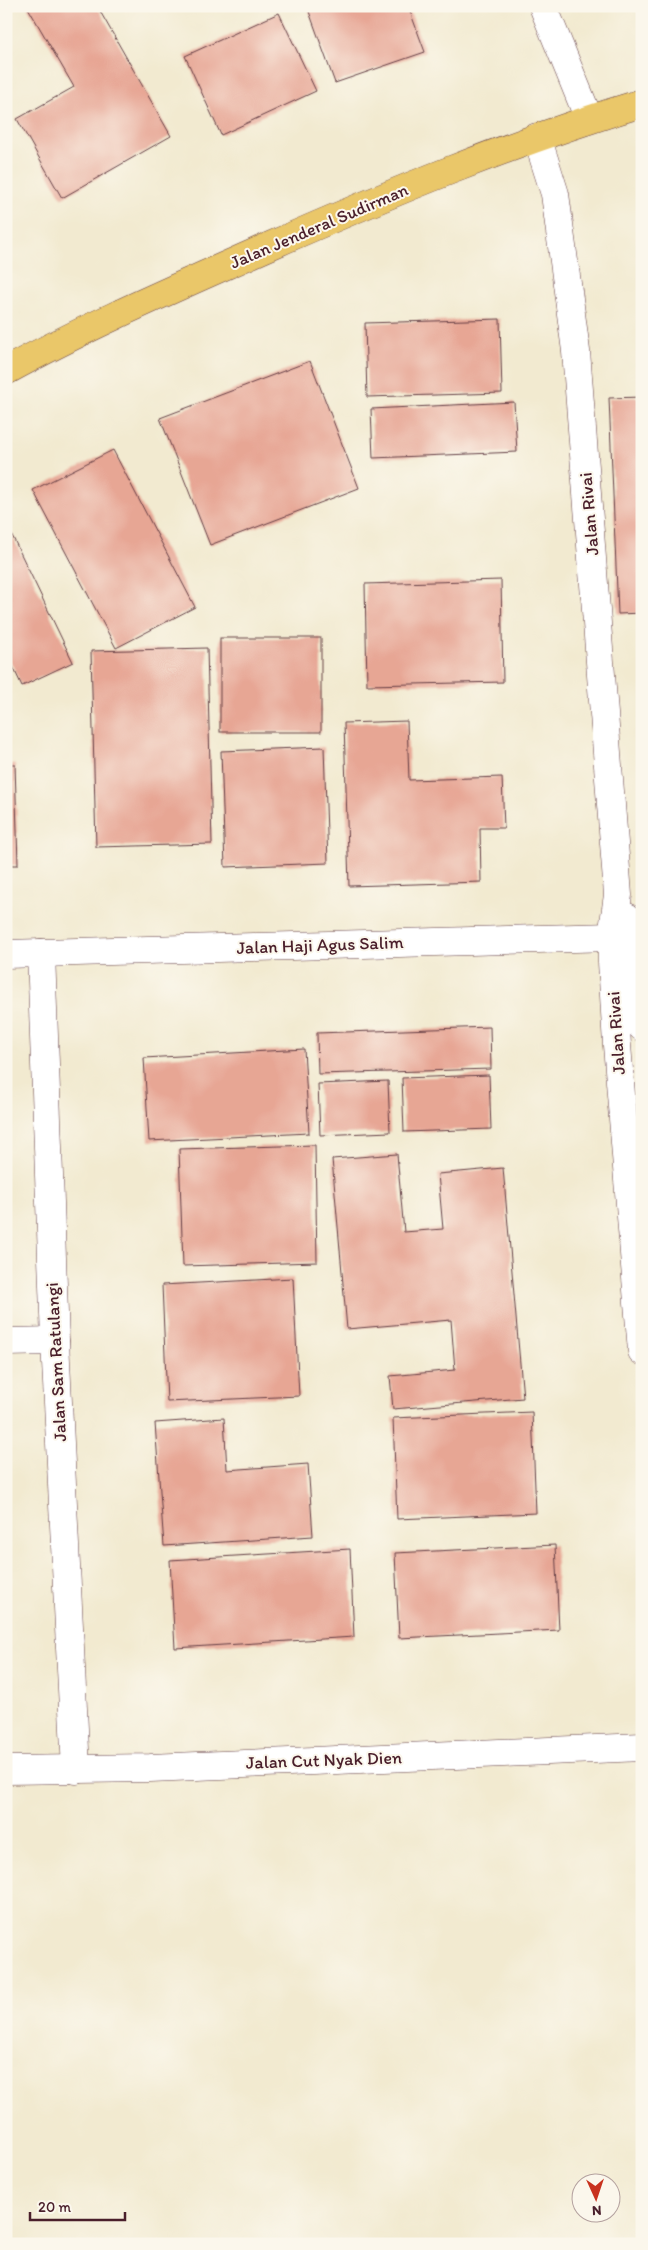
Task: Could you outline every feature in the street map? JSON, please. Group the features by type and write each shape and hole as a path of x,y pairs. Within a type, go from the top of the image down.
{"main road":[{"name":"Jalan Jenderal Sudirman","path":"6,371 52,346 238,260 378,199 537,137 642,103"}],"street":[{"path":"543,6 589,119"},
{"name":"Jalan Rivai","path":"537,137 555,194 576,351 618,895 623,935 642,1027"},
{"name":"Jalan Rivai","path":"623,935 616,1045 642,1351"},
{"name":"Jalan Haji Agus Salim","path":"6,954 623,935"},
{"name":"Jalan Sam Ratulangi","path":"41,953 55,1341 76,1770"},
{"path":"6,1342 55,1341"},
{"name":"Jalan Cut Nyak Dien","path":"6,1770 76,1770 642,1747"}],"building":[{"path":"27,6 97,6 171,136 62,198 17,119 74,87"},
{"path":"307,6 408,6 425,52 335,83"},
{"path":"279,13 316,91 221,135 185,56"},
{"path":"500,319 502,393 367,397 365,323"},
{"path":"310,361 359,488 210,545 160,418"},
{"path":"642,397 642,613 618,614 609,398"},
{"path":"514,402 517,452 373,458 371,409"},
{"path":"113,450 195,607 116,648 33,490"},
{"path":"6,523 73,662 22,686 6,652"},
{"path":"501,580 503,682 367,685 365,584"},
{"path":"220,638 321,638 321,732 220,732"},
{"path":"207,648 212,844 96,847 91,651"},
{"path":"407,721 409,780 502,777 504,828 480,828 481,882 349,886 344,723"},
{"path":"324,747 328,863 225,867 221,751"},
{"path":"6,764 15,764 18,865 6,865"},
{"path":"490,1027 491,1069 318,1074 317,1033"},
{"path":"304,1049 309,1133 149,1141 144,1058"},
{"path":"489,1075 491,1129 404,1132 402,1078"},
{"path":"388,1081 390,1132 320,1135 318,1084"},
{"path":"315,1145 317,1262 183,1266 179,1149"},
{"path":"397,1154 404,1232 443,1229 438,1174 503,1168 523,1398 393,1409 390,1376 455,1370 451,1320 347,1329 332,1159"},
{"path":"293,1278 299,1396 167,1402 162,1285"},
{"path":"532,1412 536,1513 397,1519 393,1418"},
{"path":"224,1418 227,1470 308,1464 313,1536 164,1546 155,1423"},
{"path":"555,1545 559,1630 399,1638 395,1553"},
{"path":"350,1549 354,1637 175,1648 170,1560"}]}
